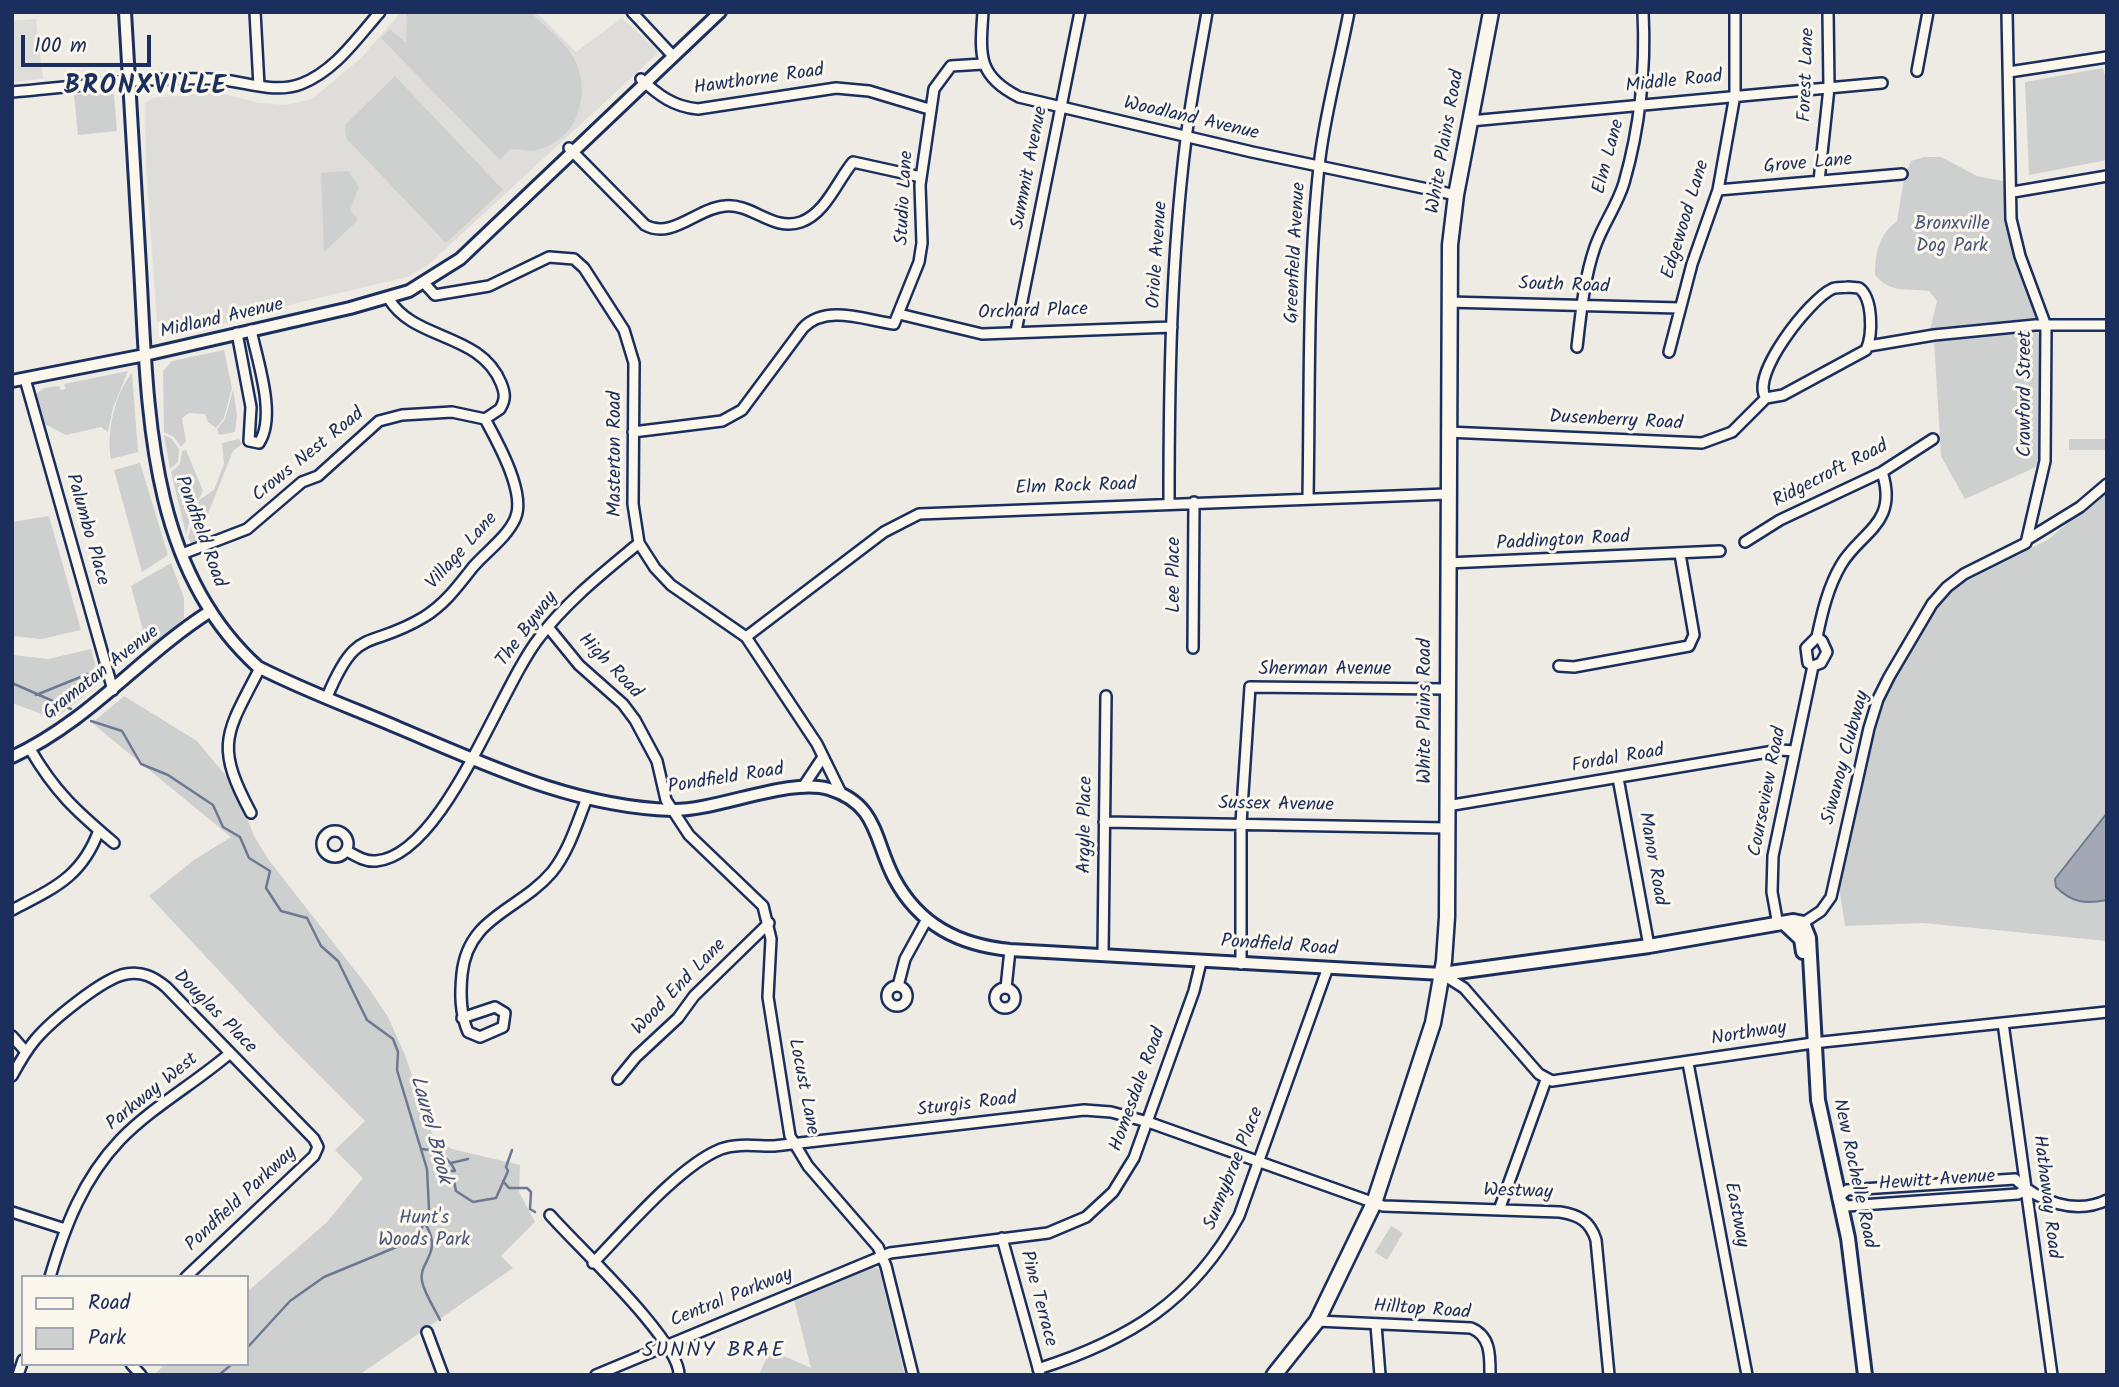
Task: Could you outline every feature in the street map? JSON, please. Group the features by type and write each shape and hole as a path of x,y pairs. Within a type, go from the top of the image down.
{"main road":[{"name":"White Plains Road","path":"1274,1375 1317,1321 1374,1203 1424,1053 1442,974 1447,917 1448,302 1456,195 1492,12"},
{"path":"1782,925 1803,923"},
{"name":"New Rochelle Road","path":"1803,923 1807,928 1810,948 1809,979 1818,1100 1852,1266 1865,1375"},
{"name":"New Rochelle Road","path":"1782,925 1801,939 1809,979"},
{"name":"Pondfield Road","path":"1442,974 1782,925"}],"street":[{"name":"Pondfield Road","path":"125,12 145,355 156,470 182,554 209,612 234,644 260,668 529,783 587,798 673,810 803,787 826,788 841,793 861,805 872,822 894,877 909,903 936,928 967,944 1010,950 1327,970 1442,974"},
{"path":"255,12 259,86"},
{"path":"12,92 129,82 211,79 259,86 293,86 316,77 340,58 380,12"},
{"path":"632,12 671,54"},
{"name":"Midland Avenue","path":"12,381 145,355 388,299 424,283 644,81 710,12"},
{"name":"Midland Avenue","path":"671,54 720,12"},
{"path":"983,12 983,64"},
{"name":"Summit Avenue","path":"1016,331 1080,12"},
{"name":"Oriole Avenue","path":"1169,502 1171,327 1186,137 1207,12"},
{"name":"Greenfield Avenue","path":"1308,498 1310,298 1319,166 1349,12"},
{"name":"Elm Lane","path":"1577,347 1582,305 1595,247 1624,183 1641,104 1643,12"},
{"name":"Edgewood Lane","path":"1669,352 1679,308 1718,191 1735,95 1735,12"},
{"name":"Forest Lane","path":"1819,181 1829,88 1828,12"},
{"path":"1917,71 1928,12"},
{"name":"Crawford Street","path":"2007,12 2014,237 2046,326 2045,453 2028,540"},
{"path":"2010,72 2107,57"},
{"name":"Woodland Avenue","path":"983,64 987,74 1003,90 1018,97 1186,137 1456,195"},
{"name":"Studio Lane","path":"633,432 733,417 742,410 803,328 815,318 836,314 894,324 919,262 922,243 921,177 934,89 945,70 951,66 983,64"},
{"name":"Hawthorne Road","path":"644,81 666,100 686,108 698,109 836,88 869,91 929,109"},
{"name":"Middle Road","path":"1470,121 1882,83"},
{"path":"571,150 645,225 659,230 676,226 713,207 730,205 752,211 772,222 799,223 820,208 853,162 921,177"},
{"name":"Grove Lane","path":"1718,191 1902,174"},
{"path":"2013,192 2107,176"},
{"name":"Masterton Road","path":"424,283 435,295 489,286 549,257 573,259 595,283 630,345 634,363 633,519 639,543 671,586 746,637 799,715 841,793"},
{"path":"1766,398 1762,391 1762,381 1772,358 1808,311 1831,289 1859,288 1867,296 1869,346 1934,335 2046,326 2107,325"},
{"path":"388,299 401,314 476,351 491,363 505,398 500,409 485,419"},
{"name":"South Road","path":"1448,302 1679,308"},
{"name":"Orchard Place","path":"899,314 973,332 1171,327"},
{"path":"237,333 250,411 248,436 253,443 262,439 266,411 265,394 251,330"},
{"name":"Dusenberry Road","path":"1447,432 1702,443 1732,432 1766,398 1774,398 1811,382 1869,346"},
{"name":"Palumbo Place","path":"25,379 113,690"},
{"path":"250,411 266,411"},
{"name":"Crows Nest Road","path":"182,554 247,529 302,482 318,476 379,421 402,415 441,413 485,419"},
{"name":"Village Lane","path":"327,697 340,667 352,650 374,637 416,621 440,605 515,519 518,500 509,469 485,419"},
{"name":"Ridgecroft Road","path":"1745,542 1780,520 1882,472 1933,439"},
{"name":"Courseview Road","path":"1813,666 1808,663 1806,648 1816,637 1824,606 1839,568 1871,533 1882,514 1885,491 1882,472"},
{"path":"2028,540 2080,507 2107,484"},
{"name":"Elm Rock Road","path":"746,637 884,532 919,514 1169,502 1447,494"},
{"name":"Lee Place","path":"1193,648 1194,502"},
{"name":"Siwanoy Clubway","path":"1803,923 1821,911 1832,897 1878,699 1934,602 1955,580 2028,540"},
{"name":"The Byway","path":"347,851 365,860 376,861 415,841 452,795 518,668 548,627 578,593 639,543"},
{"path":"1559,666 1574,667 1689,646 1694,635 1680,554 1720,551"},
{"name":"Paddington Road","path":"1447,563 1680,554"},
{"name":"Gramatan Avenue","path":"12,757 63,729 209,612"},
{"name":"High Road","path":"548,627 579,665 623,704 635,720 657,761 666,800 673,810"},
{"name":"Courseview Road","path":"1813,666 1821,663 1827,652 1822,640 1816,637"},
{"name":"Courseview Road","path":"1782,925 1772,892 1772,865 1813,666"},
{"path":"251,813 231,772 228,750 233,720 260,668"},
{"name":"Sherman Avenue","path":"1241,823 1248,693 1253,686 1446,689"},
{"name":"Argyle Place","path":"1103,955 1106,696"},
{"path":"30,748 53,787 114,843"},
{"name":"Fordal Road","path":"1447,806 1780,750 1795,751"},
{"path":"803,787 822,757"},
{"name":"Manor Road","path":"1618,778 1648,946"},
{"path":"462,1018 495,1007 505,1013 506,1020 500,1030 478,1037 468,1032 462,1018 463,961 472,938 551,872 562,856 587,798"},
{"path":"673,810 699,847 763,906 769,923"},
{"name":"Sussex Avenue","path":"1104,822 1447,828"},
{"path":"1241,823 1241,964"},
{"path":"12,910 57,886 80,868 99,830"},
{"path":"898,986 905,959 927,919"},
{"name":"Wood End Lane","path":"618,1079 636,1057 678,1018 694,996 769,923"},
{"name":"Locust Lane","path":"769,923 768,997 794,1144 826,1189 871,1237 882,1256 913,1375"},
{"path":"1006,988 1010,950"},
{"name":"Homesdale Road","path":"882,1256 1048,1233 1086,1217 1113,1192 1123,1178 1148,1122 1194,991 1201,962"},
{"name":"Sunnybrae Place","path":"1039,1372 1143,1323 1185,1292 1222,1249 1239,1216 1327,970"},
{"name":"Douglas Place","path":"12,1076 26,1052 56,1020 116,977 138,973 149,976 166,987 314,1139 317,1147"},
{"path":"1442,974 1464,988 1546,1080 1499,1210"},
{"name":"Northway","path":"1546,1080 1561,1081 1813,1043 2107,1012"},
{"name":"Hathaway Road","path":"2003,1023 2052,1375"},
{"path":"12,1036 26,1052"},
{"name":"Parkway West","path":"51,1275 65,1229 85,1187 120,1140 229,1054"},
{"name":"Eastway","path":"1688,1063 1747,1375"},
{"name":"Sturgis Road","path":"593,1263 679,1178 707,1155 733,1146 794,1144 1084,1110 1111,1112 1148,1122 1374,1203"},
{"name":"Pondfield Parkway","path":"188,1275 314,1156 317,1147"},
{"name":"Hewitt Avenue","path":"2026,1190 2018,1194 1847,1206 1838,1198 1847,1190 2015,1179 2026,1190 2076,1207 2107,1200"},
{"name":"Westway","path":"1374,1203 1569,1213 1584,1220 1592,1228 1596,1240 1609,1375"},
{"path":"12,1212 65,1229"},
{"path":"550,1215 656,1328 676,1359 679,1375"},
{"name":"Pine Terrace","path":"1002,1238 1039,1372"},
{"name":"Central Parkway","path":"596,1375 882,1256"},
{"name":"Hilltop Road","path":"1317,1321 1476,1330 1487,1342 1490,1375"},
{"path":"1376,1325 1380,1375"},
{"path":"427,1332 443,1375"}],"shaded area":[{"path":"401,12 536,12 576,52 622,18 657,50 657,54 428,265 407,277 263,311 246,319 180,333 166,330 157,321 146,166 145,103 152,98 217,92 259,103 286,105 312,99 361,58"},
{"path":"36,19 43,79 12,82 12,21"},
{"path":"2107,813 2107,900 2085,902 2073,899 2056,887 2055,879"}],"green space":[{"path":"407,12 530,12 563,43 578,69 581,98 573,124 552,144 534,151 510,149 500,160 381,38 390,29 406,43"},
{"path":"2103,68 2107,83 2107,160 2029,175 2025,82"},
{"path":"395,76 503,190 446,243 346,138 345,125"},
{"path":"109,91 114,95 117,131 78,135 74,95"},
{"name":"Bronxville Dog Park","path":"1924,157 1941,157 1977,176 2007,182 2010,245 2037,315 2034,318 1930,330 1937,301 1929,291 1893,288 1875,275 1879,245 1886,232 1897,221 1904,179 1911,161"},
{"path":"348,171 359,187 350,210 358,220 324,252 321,173"},
{"path":"2033,330 2040,334 2040,462 2034,468 1965,499 1941,456 1934,340"},
{"path":"224,350 232,388 224,418 216,428 208,422 205,414 189,413 182,418 186,441 181,447 174,437 164,432 163,371 172,361"},
{"path":"128,371 113,408 108,432 101,427 66,435 43,423 35,395 44,388 59,386 61,390 66,389 64,384"},
{"path":"132,373 138,452 111,459 113,414 121,391"},
{"path":"233,390 237,414 235,432 219,435 217,429 225,419"},
{"path":"164,435 172,439 179,449 178,462 170,469"},
{"path":"239,439 242,444 233,451 196,544 192,544 188,538 199,500 214,490 224,464 222,443"},
{"path":"2069,439 2107,439 2107,450 2069,450"},
{"path":"186,450 203,491 193,509 186,534 171,472 180,464 182,451"},
{"path":"140,463 168,555 142,572 114,470"},
{"path":"2107,490 2107,941 1923,923 1845,926 1839,887 1877,716 1891,684 1934,611 1953,588 2049,539"},
{"path":"49,516 81,630 41,639 12,636 12,522"},
{"path":"171,563 184,598 184,619 148,649 131,586"},
{"path":"91,649 100,683 55,719 12,703 12,655 48,659"},
{"name":"Hunt's Woods Park","path":"124,696 197,741 235,787 254,836 268,859 368,987 388,1017 405,1055 433,1136 452,1149 520,1165 519,1192 535,1222 501,1256 513,1268 359,1375 154,1375 163,1366 248,1366 248,1291 327,1222 363,1178 335,1150 365,1121 280,1036 149,896 194,860 231,837 92,723"},
{"path":"1391,1226 1403,1233 1387,1260 1375,1252"},
{"path":"873,1267 879,1269 905,1375 759,1375 770,1350 811,1368 794,1300"}],"waterway":[{"path":"36,695 88,674"},
{"name":"Laurel Brook","path":"12,683 71,709"},
{"name":"Laurel Brook","path":"91,721 122,731 141,764 168,775 213,805 223,827 240,837 249,858 270,871 266,888 281,911 307,918 321,946 338,961 367,1020 393,1039 398,1052 397,1070 427,1169 429,1210 421,1230 411,1241 324,1277 290,1301 248,1347"},
{"path":"422,1149 437,1153 450,1162 455,1171 448,1171 447,1178 454,1181 456,1191 473,1202 496,1198 508,1171 506,1167 512,1150"},
{"path":"451,1163 468,1159"},
{"path":"503,1181 509,1188 527,1188 531,1192 530,1209 535,1212"},
{"path":"426,1225 432,1243 423,1268 422,1281 440,1320"},
{"name":"Laurel Brook","path":"219,1375 230,1366"}],"district":[{"name":"BRONXVILLE","path":"146,89"},
{"name":"SUNNY BRAE","path":"714,1352"}]}
